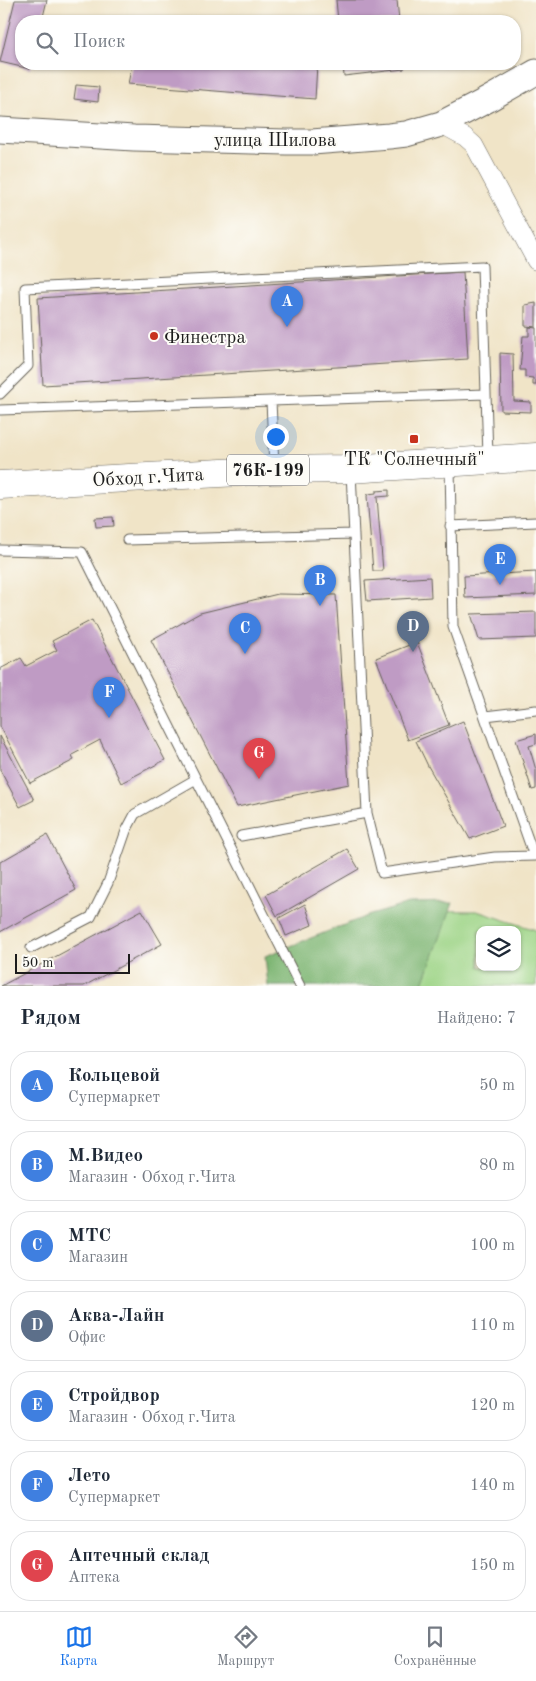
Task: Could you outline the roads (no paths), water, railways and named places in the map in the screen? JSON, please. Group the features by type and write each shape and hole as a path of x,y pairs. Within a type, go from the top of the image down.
{"highway":[{"name":"Обход г.Чита","path":"0,485 274,470 350,469 536,457"}],"main road":[{"name":"улица Шилова","path":"0,130 134,138 312,142 406,134 441,124 481,104 536,72"}],"street":[{"path":"441,124 465,137 474,146 536,261"}],"lane":[{"path":"0,394 28,366 25,288 482,266 488,460"},
{"path":"0,410 486,394"},
{"path":"271,401 274,470"},
{"path":"350,469 368,813 382,873 495,857 535,856 453,627 450,463"},
{"path":"450,526 536,522"},
{"path":"127,540 354,534"},
{"path":"0,550 82,552 300,986"},
{"path":"484,716 536,710"},
{"path":"32,948 92,917 108,883 134,814 196,779"},
{"path":"241,836 368,813"}],"place":[{"name":"Кольцевой","path":"287,327"},
{"name":"Финестра","path":"154,336"},
{"name":"ТК \"Солнечный\"","path":"414,439"},
{"name":"Стройдвор","path":"500,585"},
{"name":"М.Видео","path":"320,606"},
{"name":"Аква-Лайн","path":"413,652"},
{"name":"МТС","path":"245,654"},
{"name":"Лето","path":"109,718"},
{"name":"Аптечный склад","path":"259,779"}]}
